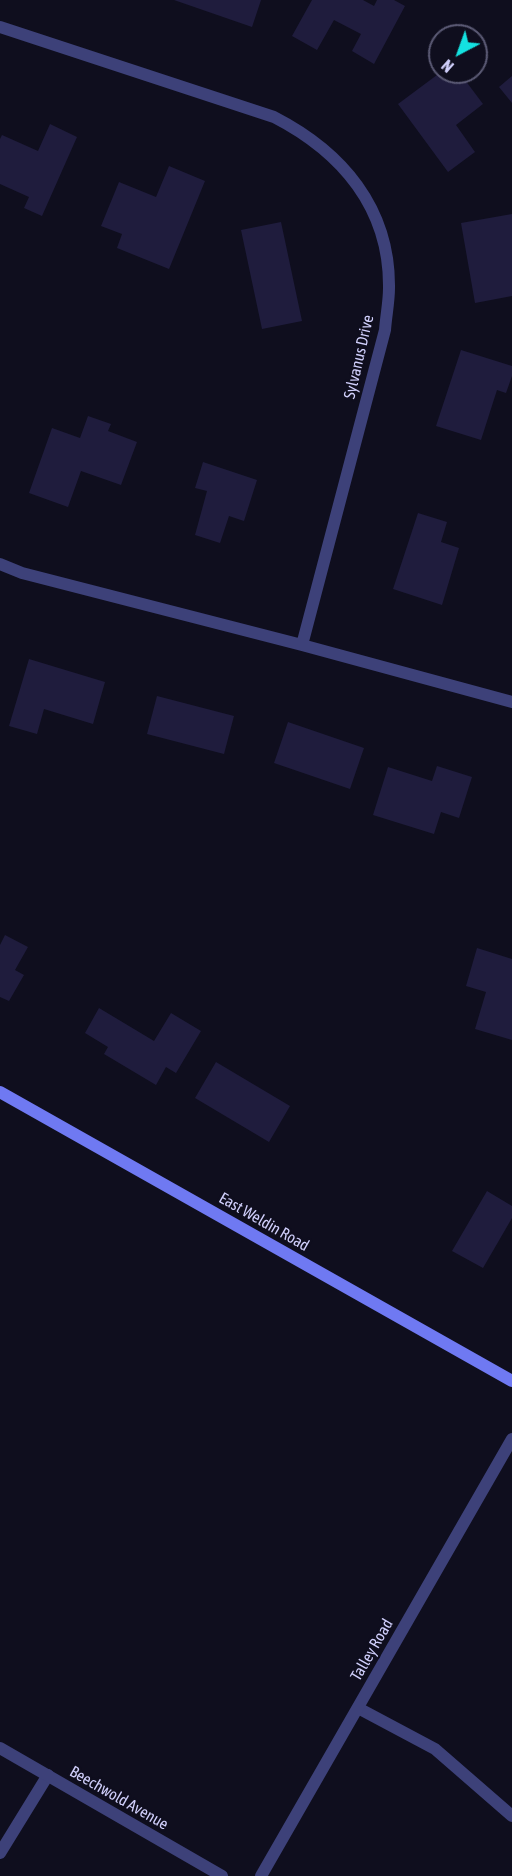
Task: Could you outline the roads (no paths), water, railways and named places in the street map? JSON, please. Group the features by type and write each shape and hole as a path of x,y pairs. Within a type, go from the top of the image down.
{"street":[{"name":"Sylvanus Drive","path":"0,27 262,114 297,129 323,147 344,167 379,223 387,259 389,288 385,330 302,645"},
{"path":"0,564 22,573 512,702"},
{"name":"East Weldin Road","path":"0,1092 512,1382"},
{"name":"Talley Road","path":"261,1876 512,1440"},
{"path":"358,1708 435,1749 512,1816"},
{"name":"Beechwold Avenue","path":"0,1748 222,1876"},
{"path":"0,1853 48,1775"}]}
